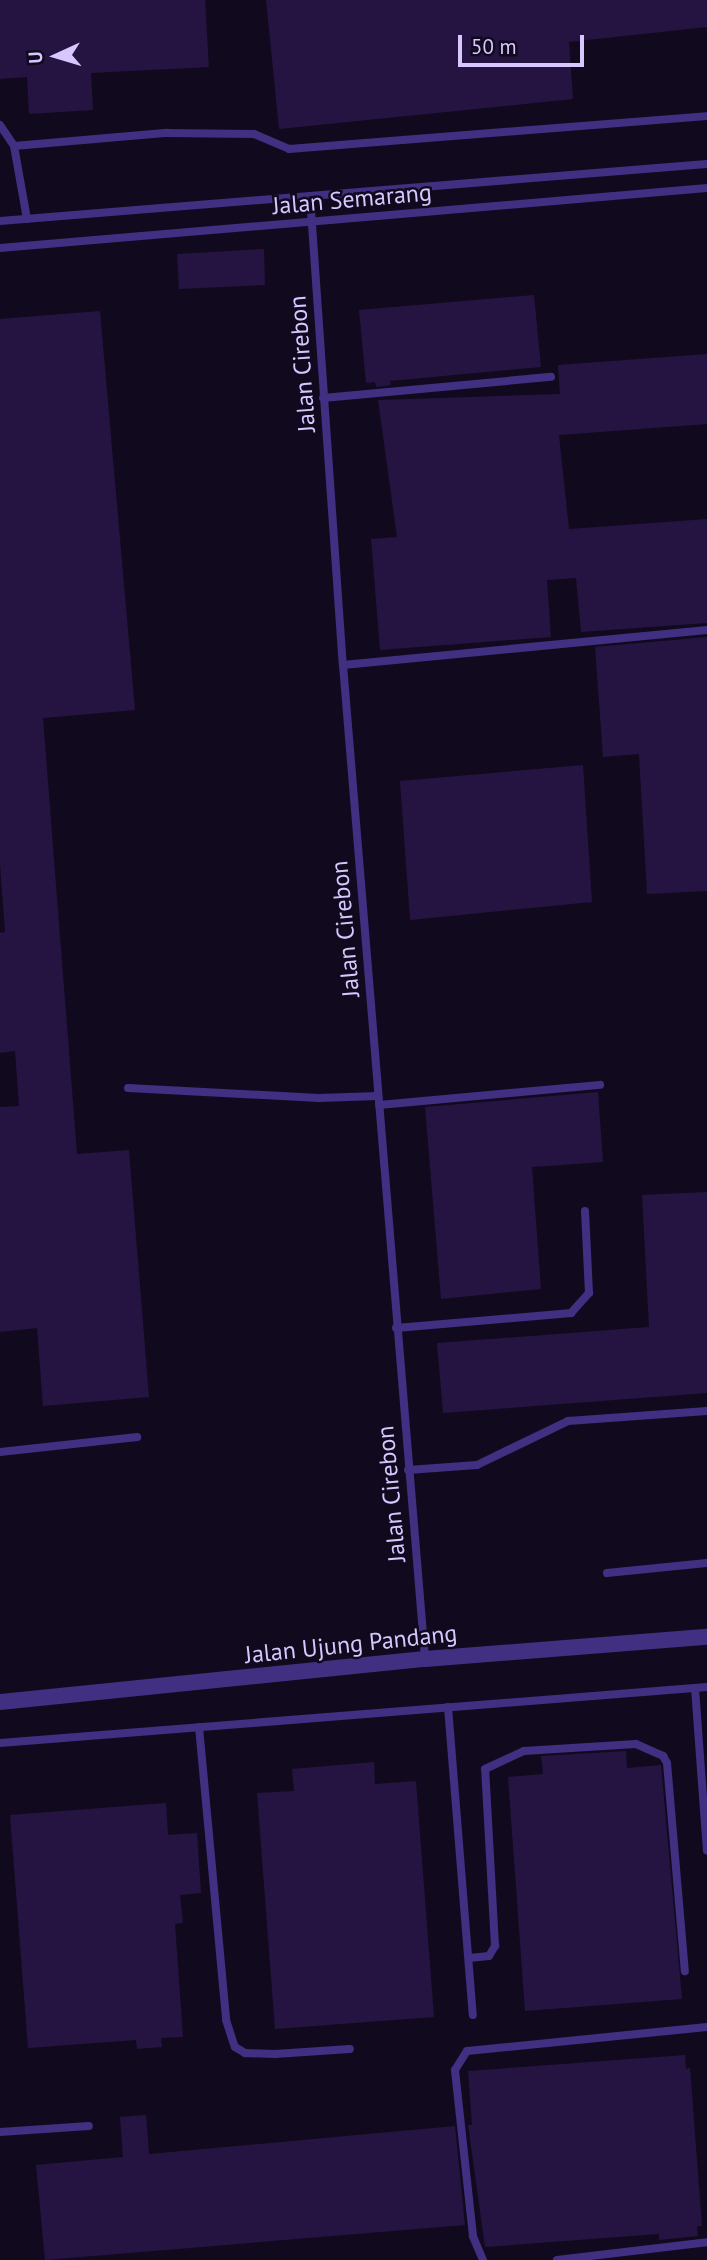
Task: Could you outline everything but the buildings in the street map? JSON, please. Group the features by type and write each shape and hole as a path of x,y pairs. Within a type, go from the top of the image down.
{"street":[{"name":"Jalan Ujung Pandang","path":"0,1702 425,1659 707,1637"}],"lane":[{"path":"14,145 167,133 254,134 289,149 707,116"},
{"path":"0,125 14,145 27,219"},
{"name":"Jalan Semarang","path":"0,221 707,164"},
{"name":"Jalan Semarang","path":"0,248 707,188"},
{"name":"Jalan Cirebon","path":"310,196 343,665 425,1659"},
{"path":"323,398 551,377"},
{"path":"343,665 707,630"},
{"path":"128,1088 379,1100 600,1085"},
{"path":"396,1328 571,1313 589,1293 585,1211"},
{"path":"408,1470 477,1465 568,1421 707,1411"},
{"path":"0,1452 137,1437"},
{"path":"607,1573 707,1563"},
{"path":"0,1743 707,1687"},
{"path":"695,1688 707,1851"},
{"path":"448,1707 473,2015"},
{"path":"198,1727 226,2020 235,2047 245,2053 350,2049"},
{"path":"469,1958 489,1956 495,1945 485,1769 521,1752 636,1744 663,1756 667,1763 685,1971"},
{"path":"483,2260 473,2236 455,2070 467,2051 707,2026"},
{"path":"0,2132 89,2126"},
{"path":"557,2260 707,2242"}]}
